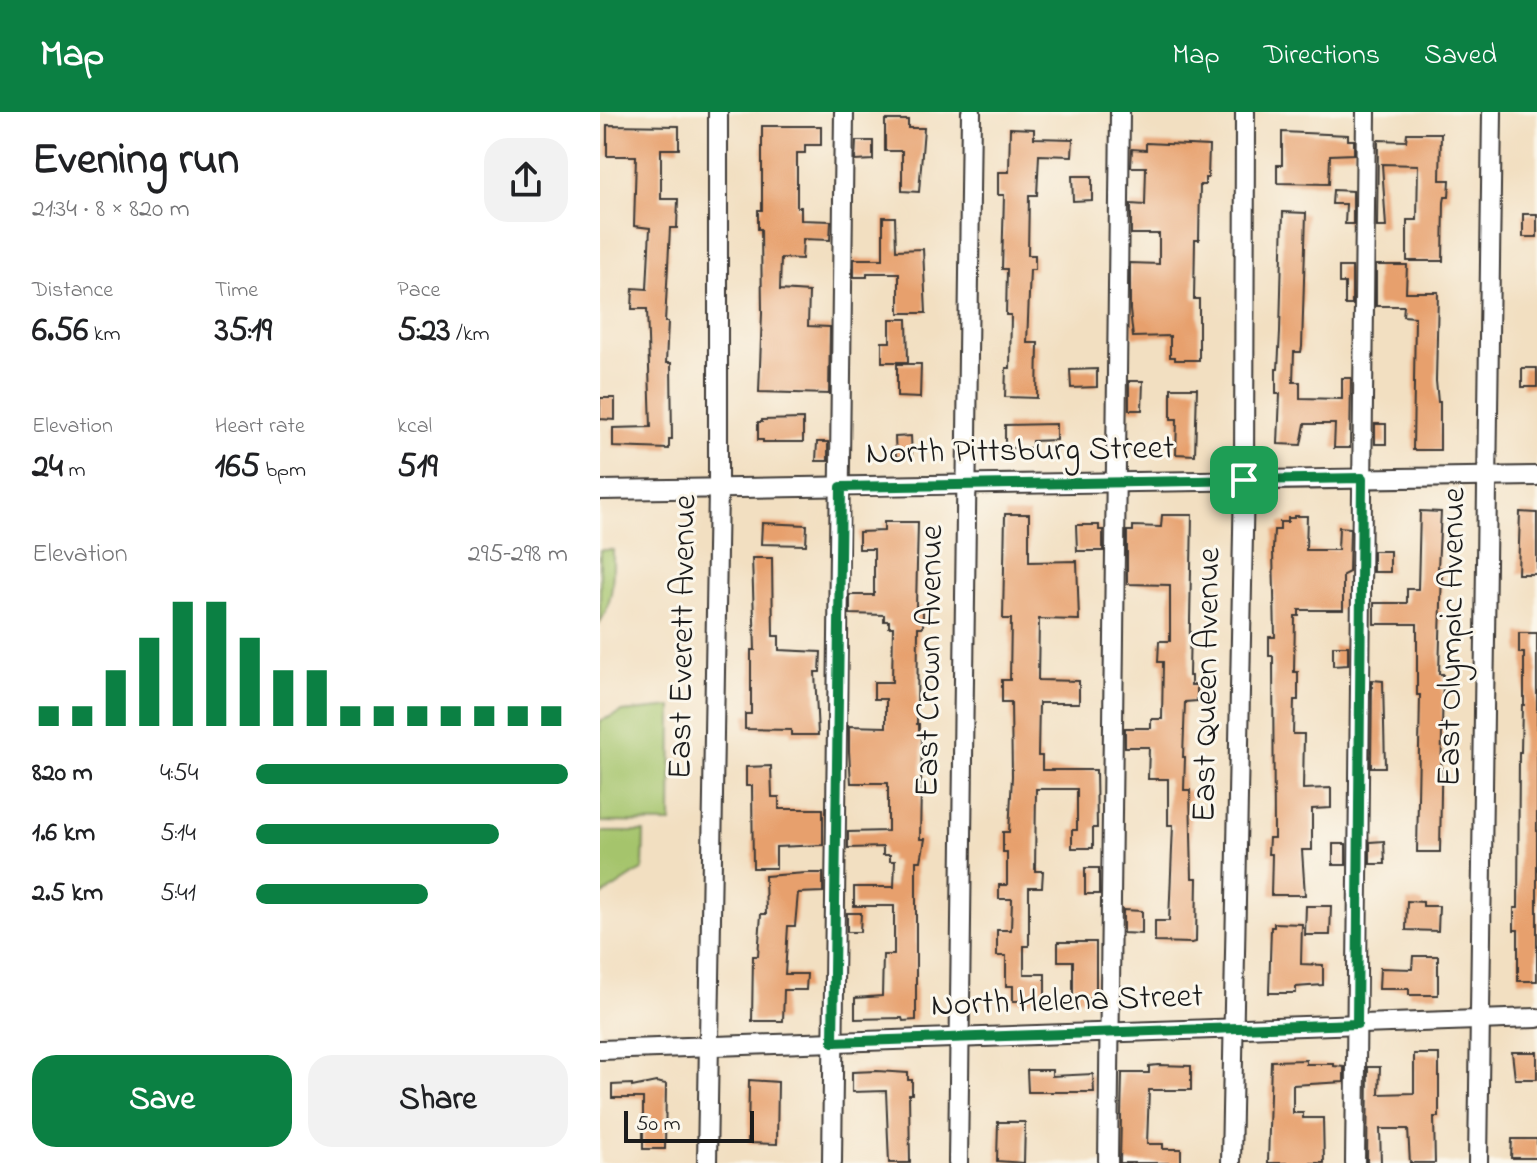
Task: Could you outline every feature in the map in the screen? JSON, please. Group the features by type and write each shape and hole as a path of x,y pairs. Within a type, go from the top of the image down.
{"street":[{"name":"East Everett Avenue","path":"707,1163 718,488 718,112"},
{"path":"832,1163 844,112"},
{"name":"East Crown Avenue","path":"958,1163 971,112"},
{"path":"1108,1163 1120,112"},
{"name":"East Queen Avenue","path":"1231,1163 1244,480 1245,112"},
{"path":"1355,1163 1366,112"},
{"name":"East Olympic Avenue","path":"1478,1163 1492,112"},
{"name":"North Pittsburg Street","path":"600,490 1537,476"},
{"name":"North Helena Street","path":"600,1050 1537,1018"}],"green space":[{"path":"600,550 613,550 613,578 605,614 600,622"},
{"path":"672,707 671,823 600,822 600,721 622,712"},
{"path":"600,832 644,832 643,869 600,897"}],"building":[{"path":"885,120 908,120 908,128 924,128 919,192 902,191 902,151 885,151"},
{"path":"607,125 679,126 679,149 661,149 661,199 678,199 677,228 670,228 665,322 668,322 666,363 671,363 672,439 669,439 669,449 613,447 613,428 651,427 647,309 632,309 633,288 647,289 650,228 634,226 636,156 607,156"},
{"path":"762,126 821,126 821,145 805,145 805,153 797,153 797,207 801,207 801,220 831,221 830,240 803,239 802,259 781,258 780,290 809,292 808,326 830,327 829,394 759,392 762,313 758,210 762,210"},
{"path":"1010,128 1034,129 1034,138 1073,139 1072,156 1039,155 1037,195 1029,195 1028,255 1035,255 1035,270 1030,270 1027,343 1038,343 1037,398 1005,397 1006,368 1010,368 1011,315 1006,315 1007,269 1002,269 1004,195 998,195 998,172 1009,172"},
{"path":"1282,132 1348,135 1348,140 1354,140 1354,154 1330,155 1329,184 1277,183 1277,165 1282,165"},
{"path":"1407,133 1441,133 1440,180 1450,180 1449,197 1445,197 1444,202 1443,261 1407,261 1407,220 1417,220 1418,165 1382,164 1386,227 1377,227 1378,140 1406,141"},
{"path":"856,141 873,141 873,160 855,161"},
{"path":"1146,143 1209,146 1208,178 1205,178 1205,185 1200,185 1199,240 1195,240 1194,299 1199,299 1199,360 1175,360 1175,357 1170,357 1170,336 1133,337 1130,263 1159,264 1159,234 1131,234 1131,204 1145,205 1146,167 1131,167 1132,149 1146,150"},
{"path":"1072,176 1092,176 1092,200 1073,201"},
{"path":"1333,190 1353,191 1353,224 1345,224 1346,204 1332,204"},
{"path":"1283,212 1306,213 1302,347 1301,352 1294,352 1293,382 1300,382 1300,398 1342,399 1342,378 1351,378 1350,448 1334,448 1335,424 1305,424 1301,445 1278,444 1280,394 1276,394 1276,369"},
{"path":"1523,214 1537,214 1537,237 1523,237"},
{"path":"883,217 895,217 896,250 923,249 926,313 899,313 899,273 867,273 867,277 854,277 854,259 883,259"},
{"path":"1376,265 1407,265 1406,292 1438,292 1436,381 1440,402 1440,450 1413,450 1415,317 1403,316 1404,306 1376,306"},
{"path":"1339,267 1352,267 1352,305 1345,305 1345,283 1339,283"},
{"path":"890,319 907,319 908,362 882,362 882,342 890,342"},
{"path":"897,364 921,364 920,398 897,397"},
{"path":"1522,368 1537,368 1537,387 1522,387"},
{"path":"1097,369 1097,387 1071,388 1070,370"},
{"path":"1129,381 1143,381 1142,410 1129,410"},
{"path":"1171,388 1197,388 1195,455 1176,454 1177,419 1171,419"},
{"path":"600,398 615,398 615,420 600,419"},
{"path":"803,419 803,442 758,440 758,422 762,420"},
{"path":"1056,424 1056,440 1032,441 1032,448 1005,448 1005,425"},
{"path":"1375,424 1386,424 1386,444 1375,444"},
{"path":"911,436 912,457 896,457 895,437"},
{"path":"817,442 828,442 828,461 816,461"},
{"path":"1420,511 1441,512 1438,568 1442,568 1439,674 1443,674 1440,852 1417,852 1420,695 1417,695 1417,624 1374,624 1374,603 1407,603 1407,589 1418,589"},
{"path":"1520,512 1537,513 1537,574 1518,574"},
{"path":"1005,514 1029,514 1029,562 1077,561 1079,620 1039,619 1038,680 1079,681 1079,703 1039,703 1038,756 1042,756 1042,770 1096,770 1097,828 1093,828 1093,848 1072,848 1072,830 1077,830 1077,789 1036,789 1035,871 1043,871 1042,887 1029,887 1029,946 1024,946 1024,974 1045,974 1045,999 1027,1001 1013,1001 1013,986 1006,986 1006,956 997,956 997,930 1011,930 1012,899 999,899 999,885 1007,885 1007,852 1003,852 1003,832 1009,832 1012,776 1011,702 1002,702 1002,680 1010,680 1011,619 1003,619"},
{"path":"1162,515 1192,515 1189,676 1191,685 1197,685 1197,701 1185,702 1183,757 1184,790 1190,790 1192,878 1197,878 1196,942 1192,943 1155,942 1155,921 1169,921 1173,825 1168,825 1168,779 1148,779 1149,747 1125,747 1125,728 1151,728 1151,719 1162,719 1163,662 1158,662 1159,641 1170,641 1170,585 1127,584 1127,531 1133,531 1133,526 1161,527"},
{"path":"1307,516 1306,550 1338,550 1339,527 1350,528 1349,572 1343,575 1343,610 1299,610 1299,616 1295,616 1294,672 1298,672 1298,700 1294,700 1293,734 1304,734 1303,789 1331,788 1331,808 1312,809 1312,850 1302,850 1305,895 1271,895 1272,854 1268,854 1269,838 1274,838 1273,656 1269,656 1269,637 1275,637 1274,530 1280,530 1280,522 1288,522 1288,518"},
{"path":"884,522 918,522 916,607 923,607 923,627 918,627 917,724 919,735 922,735 920,839 925,839 921,861 916,861 916,1020 903,1021 902,1018 855,1019 855,998 882,996 883,955 894,955 894,906 854,906 854,887 894,887 895,861 890,861 890,855 883,855 883,847 848,848 848,832 888,831 888,783 851,783 849,751 849,726 886,727 886,699 874,699 874,682 892,682 893,627 889,627 889,621 884,621 884,615 850,614 850,595 874,595 874,549 859,549 859,532 884,531"},
{"path":"762,523 807,525 806,545 761,544"},
{"path":"1076,525 1099,525 1099,530 1103,530 1103,551 1077,551"},
{"path":"1373,551 1390,551 1390,572 1373,572"},
{"path":"752,558 772,558 773,636 779,636 779,650 821,652 820,672 815,672 818,735 791,735 791,730 745,729 745,714 751,714 751,650 755,650"},
{"path":"1519,633 1537,633 1537,981 1518,981 1518,930 1514,930 1514,908 1518,908 1519,752 1524,705 1524,653 1519,653"},
{"path":"1333,646 1348,646 1348,665 1333,666"},
{"path":"1372,680 1383,681 1385,767 1371,767"},
{"path":"771,766 772,797 779,797 779,809 823,809 823,845 776,847 776,868 753,868 752,786 746,786 746,767"},
{"path":"1384,841 1385,864 1370,864 1370,842"},
{"path":"1333,844 1346,844 1346,865 1333,865"},
{"path":"1085,868 1099,868 1099,894 1085,894"},
{"path":"823,873 823,892 798,893 795,926 788,926 785,974 807,974 806,990 784,990 783,1021 752,1021 753,956 758,956 761,914 766,914 765,876"},
{"path":"1407,901 1423,902 1423,906 1439,906 1438,931 1406,930"},
{"path":"1306,906 1331,906 1330,935 1305,935"},
{"path":"1123,910 1142,911 1142,934 1123,933"},
{"path":"847,913 861,913 860,932 847,932"},
{"path":"1274,923 1302,924 1301,964 1323,965 1323,985 1296,987 1296,993 1269,993 1271,927"},
{"path":"1058,942 1096,942 1096,999 1073,999 1073,961 1058,961"},
{"path":"1413,956 1438,956 1438,995 1409,995 1409,989 1379,989 1380,968 1412,969"},
{"path":"1512,1052 1537,1052 1537,1079 1515,1079"},
{"path":"1414,1054 1439,1054 1439,1117 1434,1117 1435,1163 1410,1163 1408,1129 1380,1129 1381,1163 1367,1163 1368,1067 1380,1067 1379,1094 1414,1093"},
{"path":"1306,1060 1306,1064 1344,1067 1344,1082 1293,1085 1293,1113 1303,1113 1303,1118 1323,1118 1324,1163 1268,1163 1271,1061"},
{"path":"1149,1066 1191,1066 1191,1090 1149,1090 1147,1144 1163,1144 1163,1149 1181,1149 1181,1163 1120,1163 1122,1073 1149,1073"},
{"path":"1027,1070 1052,1070 1052,1076 1093,1074 1094,1092 1028,1092"},
{"path":"852,1072 908,1073 908,1080 912,1080 912,1094 909,1094 910,1163 889,1163 886,1091 852,1092"},
{"path":"749,1080 778,1082 777,1144 748,1143"},
{"path":"656,1082 666,1084 665,1149 643,1149 643,1098 612,1098 612,1085 632,1084 632,1087"},
{"path":"998,1122 1025,1122 1024,1163 997,1161"},
{"path":"1512,1139 1537,1139 1537,1158 1511,1158"}],"route":[{"path":"1362,478 1357,1024 833,1042 841,487 1244,480 1362,478"}]}
